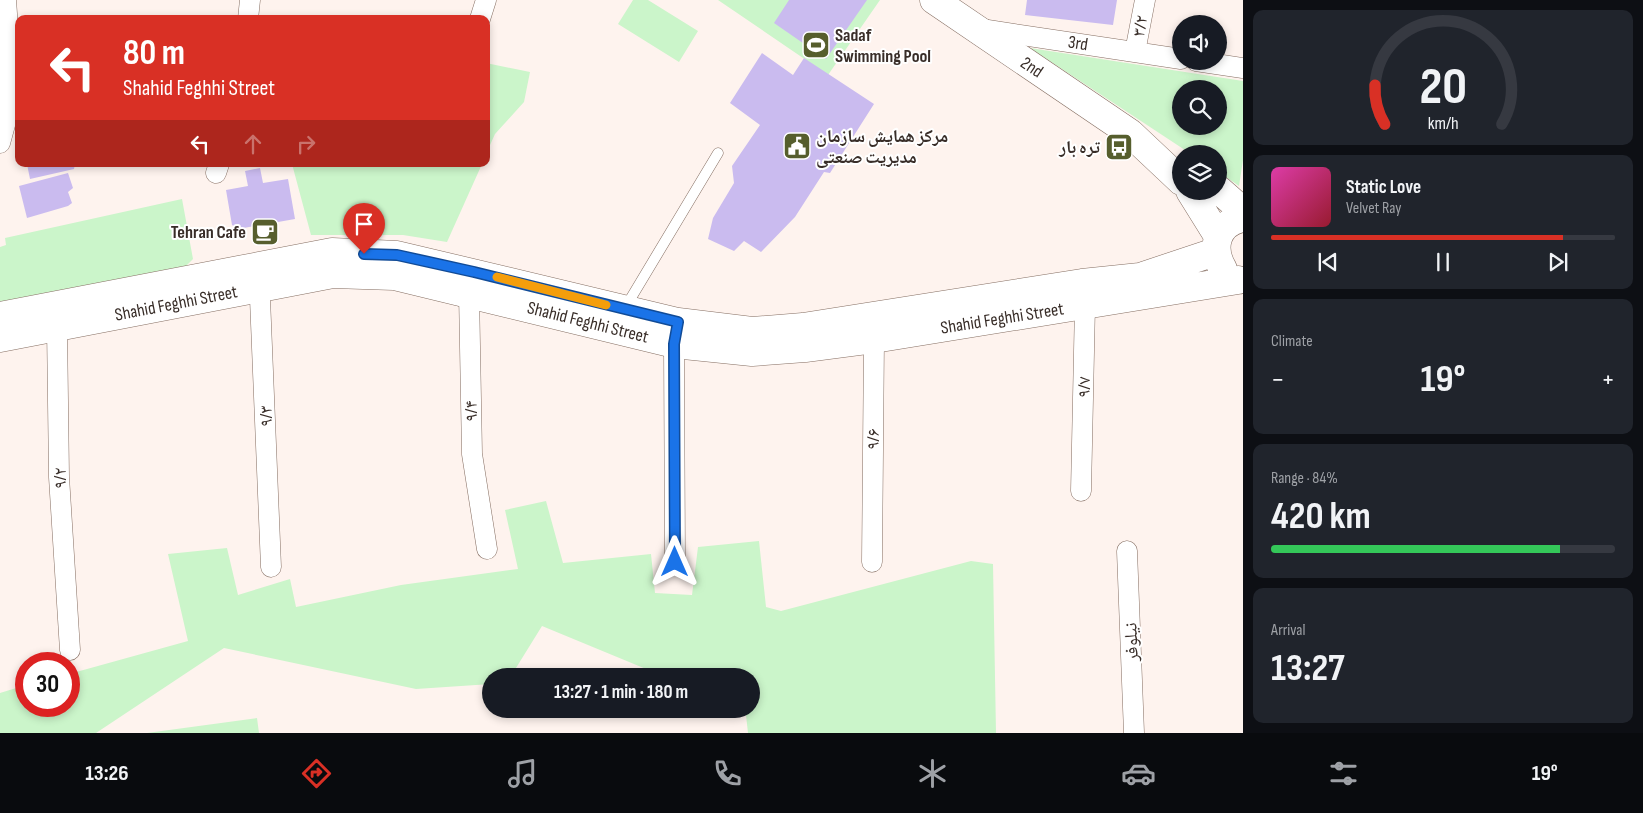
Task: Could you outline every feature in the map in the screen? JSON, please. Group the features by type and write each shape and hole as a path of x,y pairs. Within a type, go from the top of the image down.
{"street":[{"path":"0,143 9,110 10,56 6,0"},
{"path":"248,15 250,0"},
{"path":"481,15 486,0"},
{"name":"2nd","path":"934,0 1130,133 1172,173"},
{"name":"۳/۲","path":"1135,52 1144,0"},
{"name":"3rd","path":"974,28 1172,58"},
{"path":"1227,66 1243,68"},
{"name":"2nd","path":"1130,133 1172,149"},
{"path":"1227,197 1243,211"},
{"path":"1195,200 1217,244 1223,269 1240,280"},
{"path":"1217,244 1228,224 1243,218"},
{"name":"Shahid Feghhi Street","path":"1084,294 1140,277 1217,244"},
{"name":"Shahid Feghhi Street","path":"0,338 55,316 259,275 332,252 397,255 472,282 676,333 752,331 803,327 872,328 1084,294 1240,280"},
{"name":"۹/۳","path":"259,275 271,567"},
{"name":"Shahid Feghhi Street","path":"472,282 624,309 676,333"},
{"name":"۹/۴","path":"472,282 472,454 486,549"},
{"name":"۹/۷","path":"1081,491 1084,294"},
{"name":"Shahid Feghhi Street","path":"0,316 55,316"},
{"name":"۹/۲","path":"55,316 60,477 70,650"},
{"name":"۹/۶","path":"872,328 872,562"},
{"path":"675,562 676,333"},
{"name":"نیلوفر","path":"1127,551 1134,733"}],"lane":[{"path":"624,309 718,153"}],"green space":[{"path":"633,0 648,0 698,31 679,62 618,24"},
{"name":"Sadaf Swimming Pool","path":"718,0 880,0 828,75"},
{"path":"1030,48 1243,81 1243,160 1239,186 1227,178 1227,145 1177,145"},
{"path":"490,64 530,72 524,102 495,134 490,145"},
{"path":"293,167 481,167 447,242 403,235 311,235"},
{"path":"182,199 193,259 181,271 0,307 0,247 6,245 5,238"},
{"path":"546,501 563,563 651,554 655,593 692,595 698,547 759,541 766,607 781,611 971,561 993,564 996,733 748,733 746,718 760,718 760,668 644,668 542,626 516,668 482,668 482,685 416,689 224,648 96,733 0,733 0,693 15,688 15,717 80,717 80,671 188,641 168,554 227,548 238,595 290,579 296,607 401,585 518,569 505,510"},
{"path":"257,718 259,733 147,733"}],"building":[{"path":"789,0 867,0 826,59 774,23"},
{"path":"1027,0 1117,0 1113,25 1025,15"},
{"name":"مرکز همایش سازمان مدیریت صنعتی","path":"762,53 793,75 804,58 874,104 830,173 824,172 795,217 761,252 744,241 734,251 708,239 713,218 734,183 732,166 760,125 730,103"},
{"path":"28,167 74,167 74,169 30,179"},
{"path":"260,168 263,183 288,179 295,219 238,229 232,225 226,190 248,186 245,171"},
{"path":"68,173 73,188 68,192 72,203 68,206 27,218 19,186"}],"slow traffic":[{"path":"497,277 606,305"}],"place":[{"name":"Sadaf Swimming Pool","path":"816,45"},
{"name":"مرکز همایش سازمان مدیریت صنعتی","path":"797,146"},
{"name":"تره بار","path":"1119,147"},
{"name":"Tehran Cafe","path":"265,232"}],"route":[{"path":"364,254 397,255 678,322 674,344 675,562"}]}
